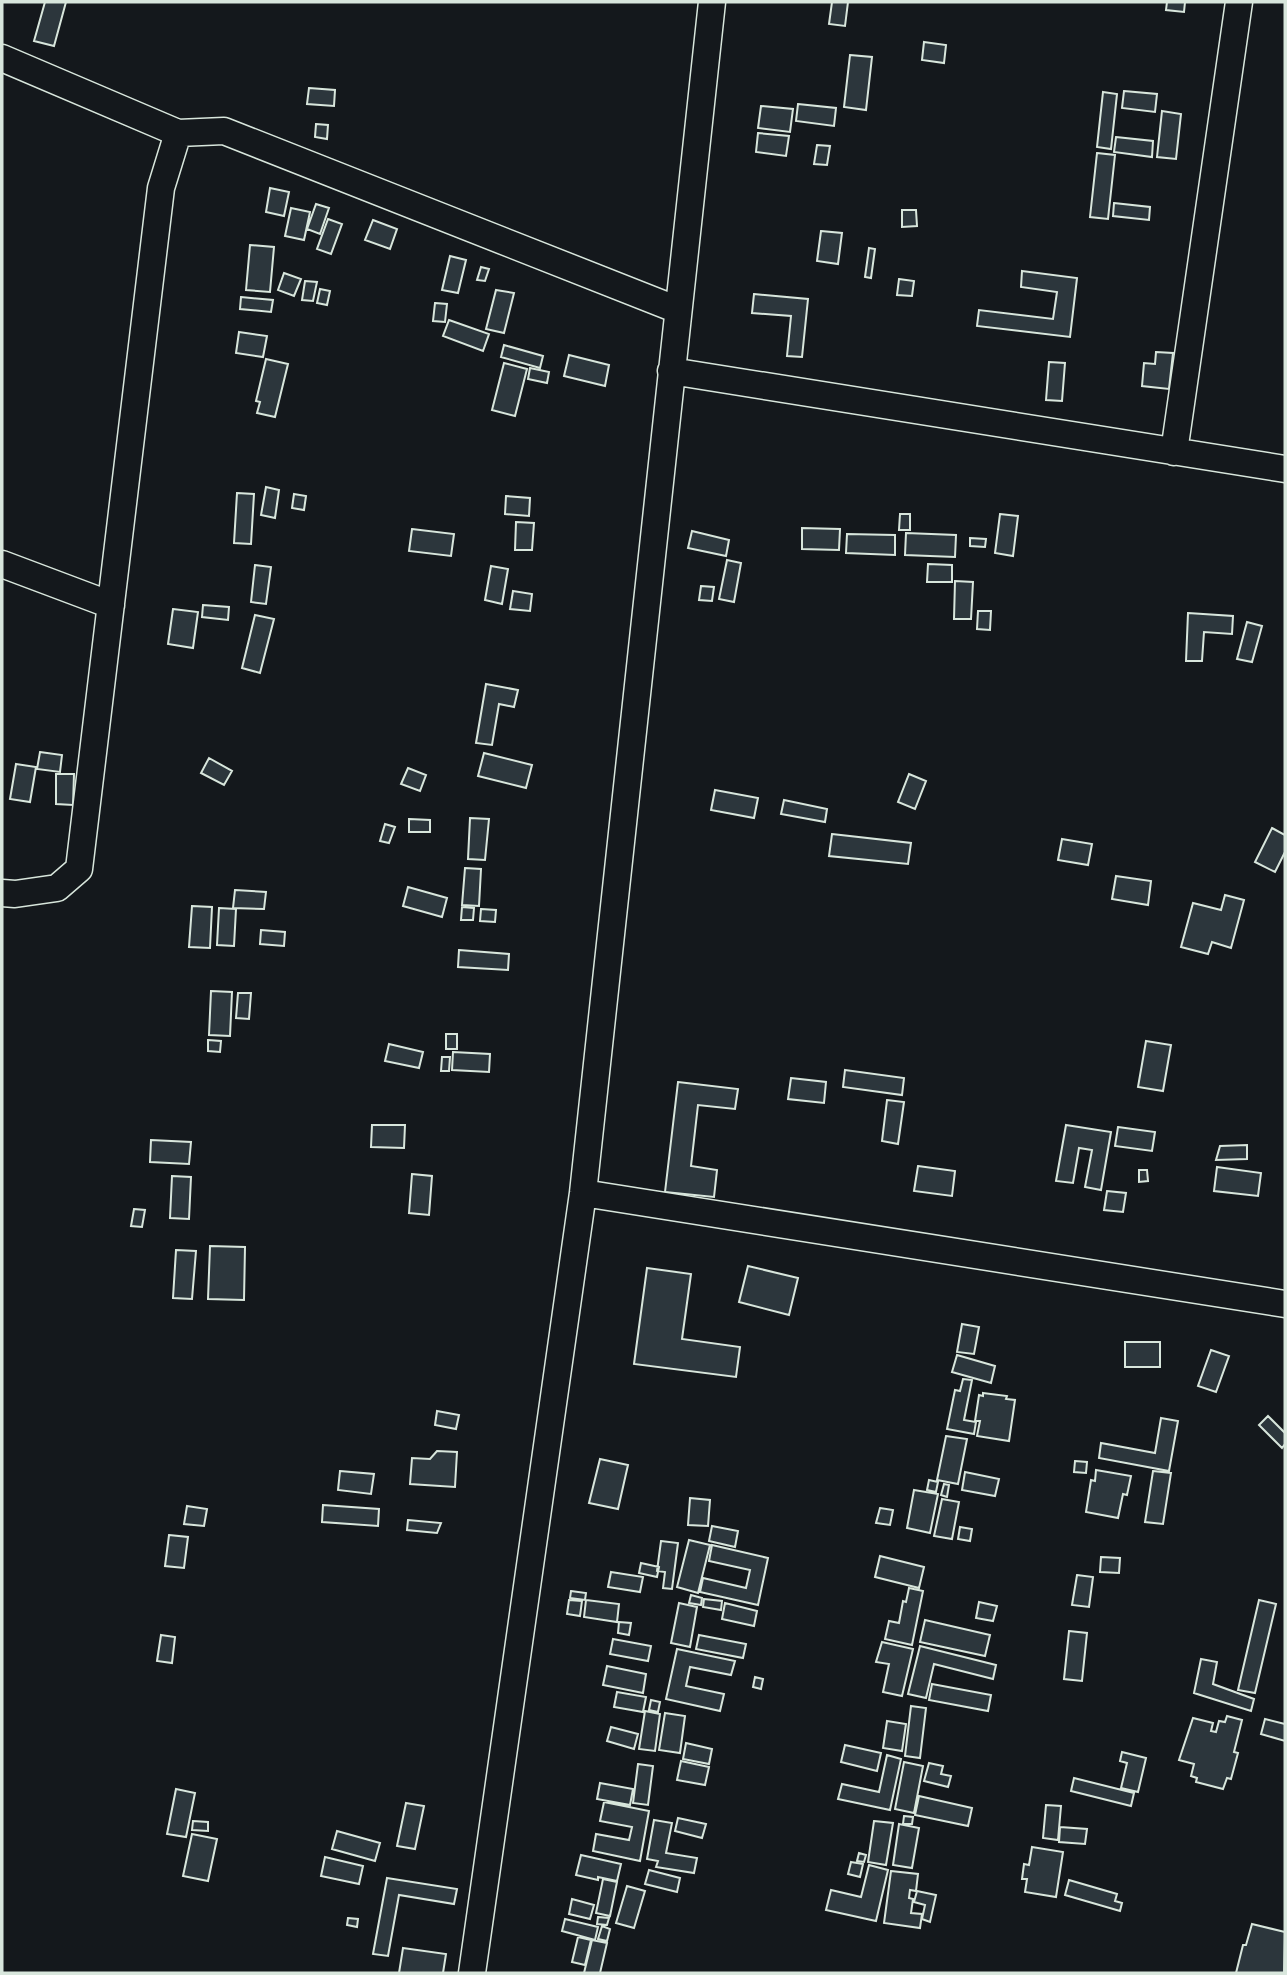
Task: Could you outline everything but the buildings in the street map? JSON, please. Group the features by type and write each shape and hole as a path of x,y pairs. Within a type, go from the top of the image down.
{"street":[{"path":"472,1973 583,1193 712,2"},
{"path":"1174,452 1239,2"},
{"path":"2,58 178,133 224,131 678,310"},
{"path":"2,893 15,894 57,888 79,869 161,188 178,133"},
{"path":"671,371 1285,469"},
{"path":"2,565 111,605"},
{"path":"583,1193 1285,1304"}]}
